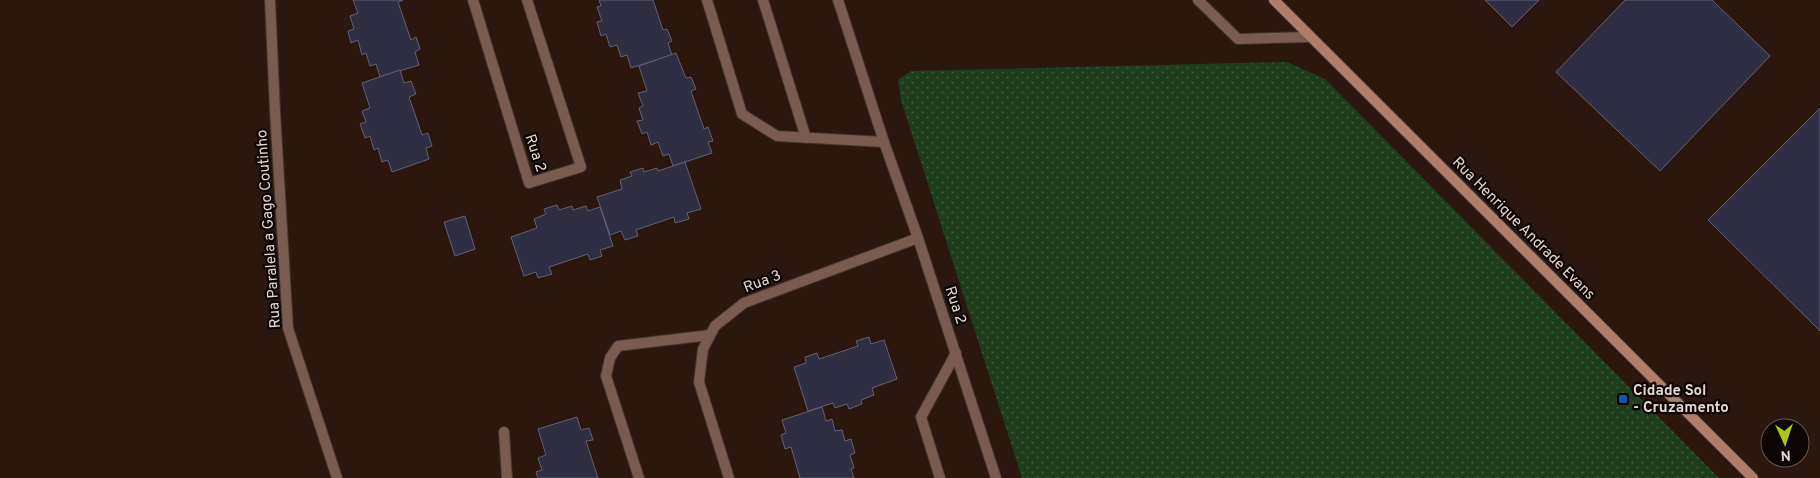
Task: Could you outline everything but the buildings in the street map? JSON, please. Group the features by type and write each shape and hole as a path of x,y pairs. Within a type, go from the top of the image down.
{"main road":[{"name":"Rua Henrique Andrade Evans","path":"1274,0 1753,478"}],"street":[{"name":"Rua Paralela a Gago Coutinho","path":"270,0 288,328 337,478"},
{"name":"Rua 2","path":"473,0 529,183 581,167 527,0"},
{"path":"708,0 742,114 777,136 884,142"},
{"path":"763,0 806,138"},
{"name":"Rua 2","path":"838,0 996,478"},
{"path":"1198,0 1238,40 1310,37"},
{"name":"Rua 3","path":"729,478 700,382 703,349 715,326 744,303 918,238"},
{"path":"639,478 606,376 610,358 618,346 710,335"},
{"path":"940,478 921,417 956,353"},
{"path":"504,432 507,478"}],"green space":[{"path":"1287,62 1325,79 1719,478 1022,478 901,100 898,80 911,71"}],"place":[{"name":"Cidade Sol - Cruzamento","path":"1623,399"}]}
